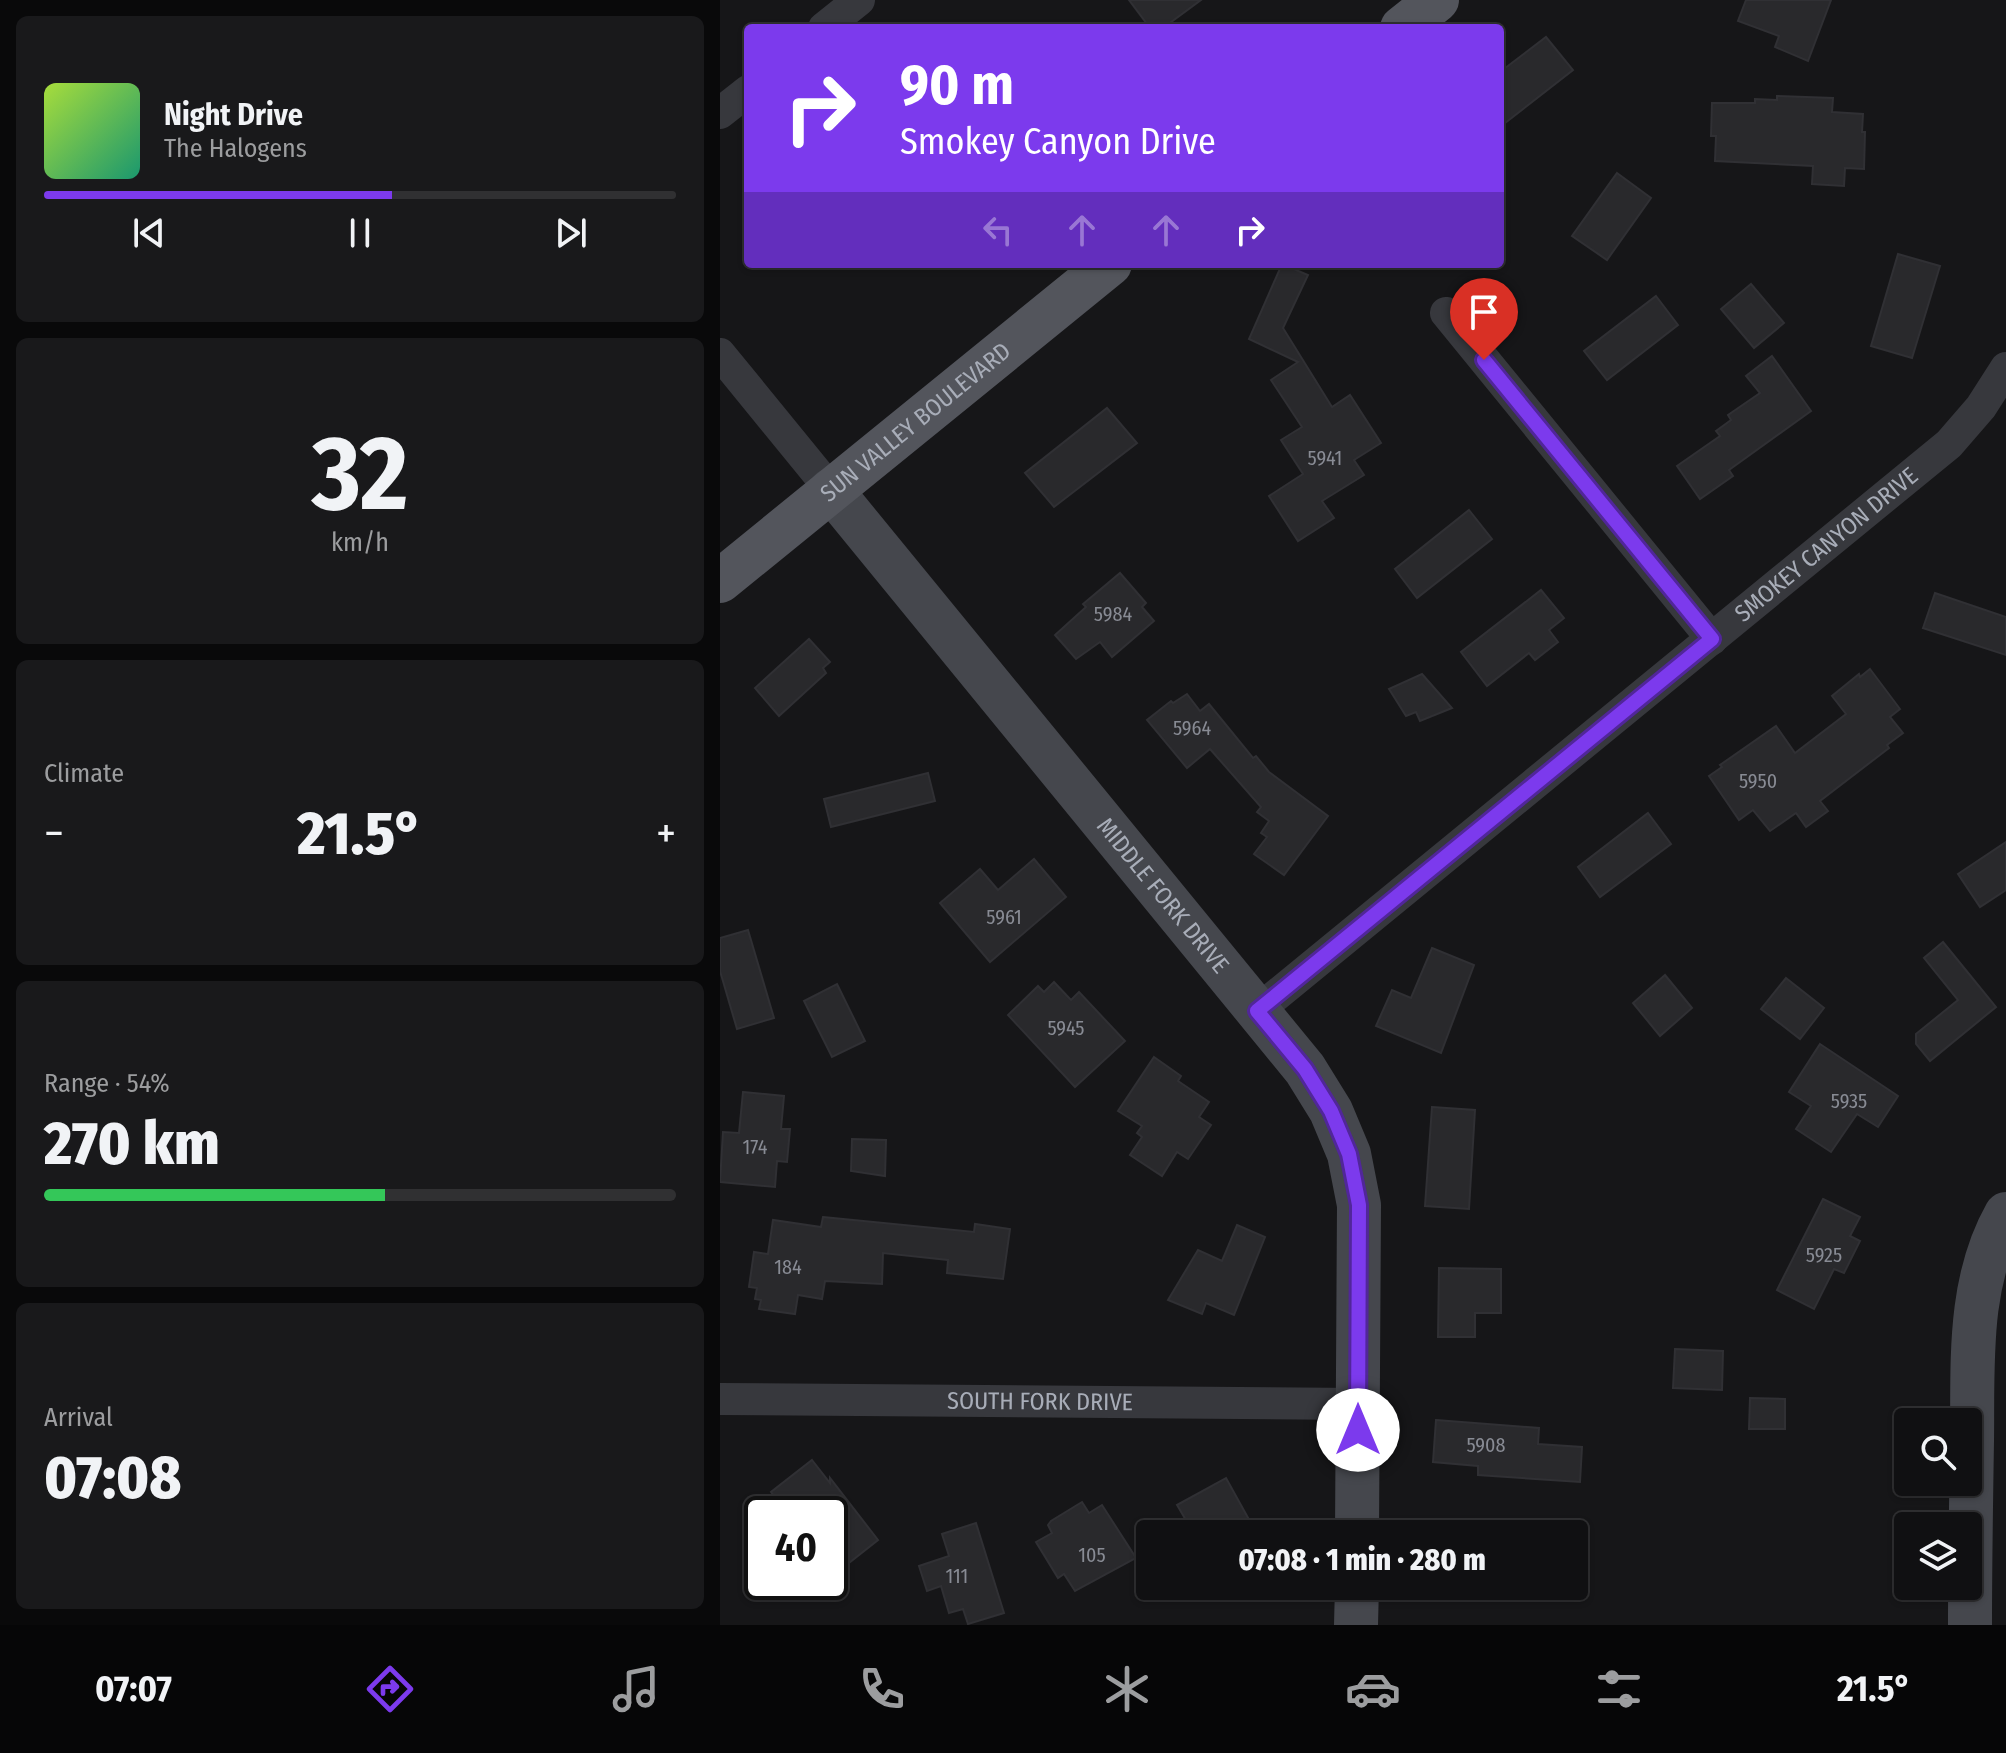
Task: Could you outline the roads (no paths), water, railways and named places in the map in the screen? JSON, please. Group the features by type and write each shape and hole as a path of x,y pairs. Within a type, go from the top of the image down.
{"main road":[{"path":"1407,24 1437,0"},
{"name":"SUN VALLEY BOULEVARD","path":"720,581 1105,268"}],"street":[{"path":"829,24 859,0"},
{"path":"720,113 744,94"},
{"path":"1446,313 1712,639"},
{"name":"MIDDLE FORK DRIVE","path":"720,354 1305,1069 1331,1111 1349,1154 1359,1205 1357,1520"},
{"name":"SMOKEY CANYON DRIVE","path":"1257,1011 1949,444 1981,407 2006,368"},
{"path":"1970,1625 1973,1322 1983,1272 2006,1214"},
{"name":"SOUTH FORK DRIVE","path":"720,1399 1358,1404"},
{"path":"1356,1625 1357,1600"}]}
